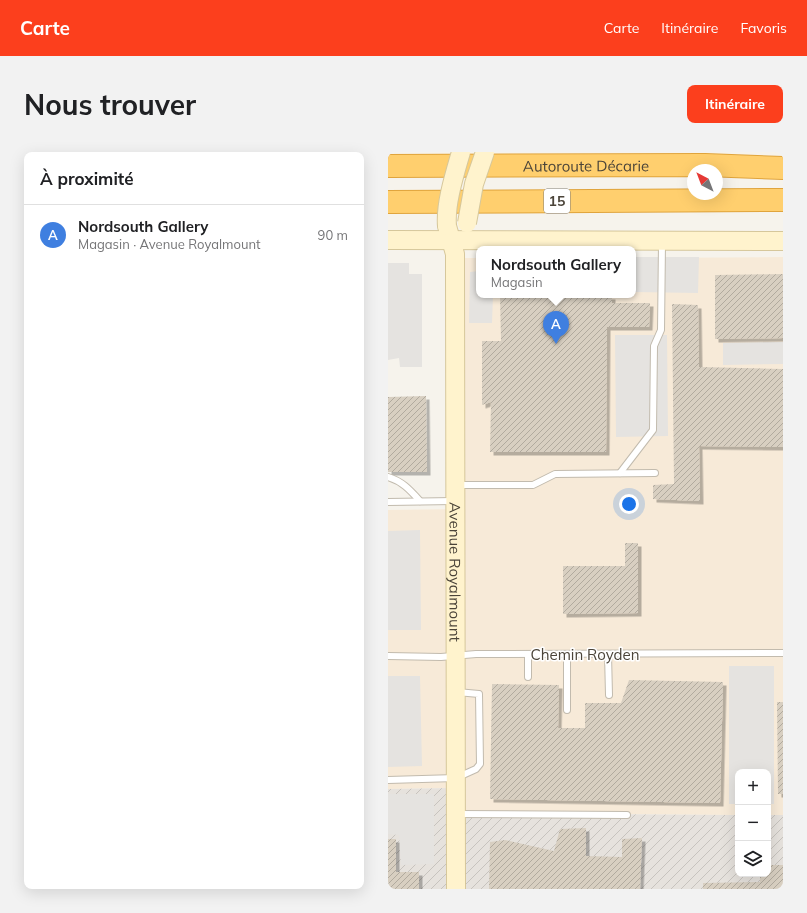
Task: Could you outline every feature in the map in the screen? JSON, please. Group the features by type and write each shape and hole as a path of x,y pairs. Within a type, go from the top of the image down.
{"highway":[{"path":"713,164 783,155"},
{"name":"Autoroute Décarie","path":"388,166 687,165"},
{"name":"Autoroute Décarie","path":"723,166 783,168"},
{"path":"725,200 783,207"},
{"name":"15","path":"388,202 783,200"}],"street":[{"path":"456,240 447,223 448,207 461,152"},
{"path":"456,240 485,152"},
{"path":"388,240 783,241"},
{"name":"Avenue Royalmount","path":"456,240 456,889"}],"lane":[{"path":"620,473 653,430 654,346 661,330 662,241"},
{"path":"388,502 420,501 455,493 533,485 555,474 655,473"},
{"path":"388,478 396,479 403,484 420,501"},
{"name":"Chemin Royden","path":"388,656 441,657 476,654 783,653"},
{"path":"528,654 528,677"},
{"path":"567,654 567,710"},
{"path":"608,654 609,695"},
{"path":"388,780 456,778"},
{"path":"457,814 627,815"}],"shaded area":[{"path":"636,257 699,257 698,293 636,292"},
{"path":"783,257 783,815 771,815 771,769 735,769 735,815 451,813 451,788 388,789 388,510 461,509 465,258 476,258 476,298 636,298 636,258"},
{"path":"388,263 409,263 409,274 422,274 422,367 400,367 399,358 388,360"},
{"path":"476,271 476,298 493,298 492,323 469,323 470,272"},
{"path":"615,335 667,335 668,436 616,437"},
{"path":"783,342 783,364 723,365 723,343"},
{"path":"420,530 421,630 388,630 388,531"},
{"path":"729,666 774,666 774,804 771,804 771,769 735,769 735,804 729,804"},
{"path":"388,676 420,676 422,766 388,767"},
{"path":"451,788 451,813 735,815 735,877 771,877 771,815 783,815 783,889 388,889 388,789"},
{"path":"388,794 434,794 434,864 401,865 399,835 388,834"}],"building":[{"path":"783,274 783,338 715,339 715,275"},
{"path":"500,298 612,298 612,303 650,303 649,327 607,327 606,452 490,452 491,402 482,405 482,341 501,341"},
{"path":"672,304 698,305 699,367 783,369 783,447 699,446 700,501 653,499 653,485 674,484"},
{"path":"426,396 427,472 388,472 388,397"},
{"path":"625,543 638,543 638,613 563,614 563,566 625,566"},
{"path":"629,680 723,682 720,803 490,799 492,684 559,685 558,728 585,728 585,703 621,703"},
{"path":"777,702 783,702 783,794 778,794"},
{"path":"586,828 586,856 622,857 622,839 642,838 640,889 489,889 490,842 505,840 554,851 560,829"},
{"path":"388,839 396,839 396,872 419,872 419,889 388,889"},
{"path":"771,865 783,865 783,889 703,889 703,883 760,882 760,877 771,877"}],"place":[{"name":"Nordsouth Gallery","path":"556,344"}]}
